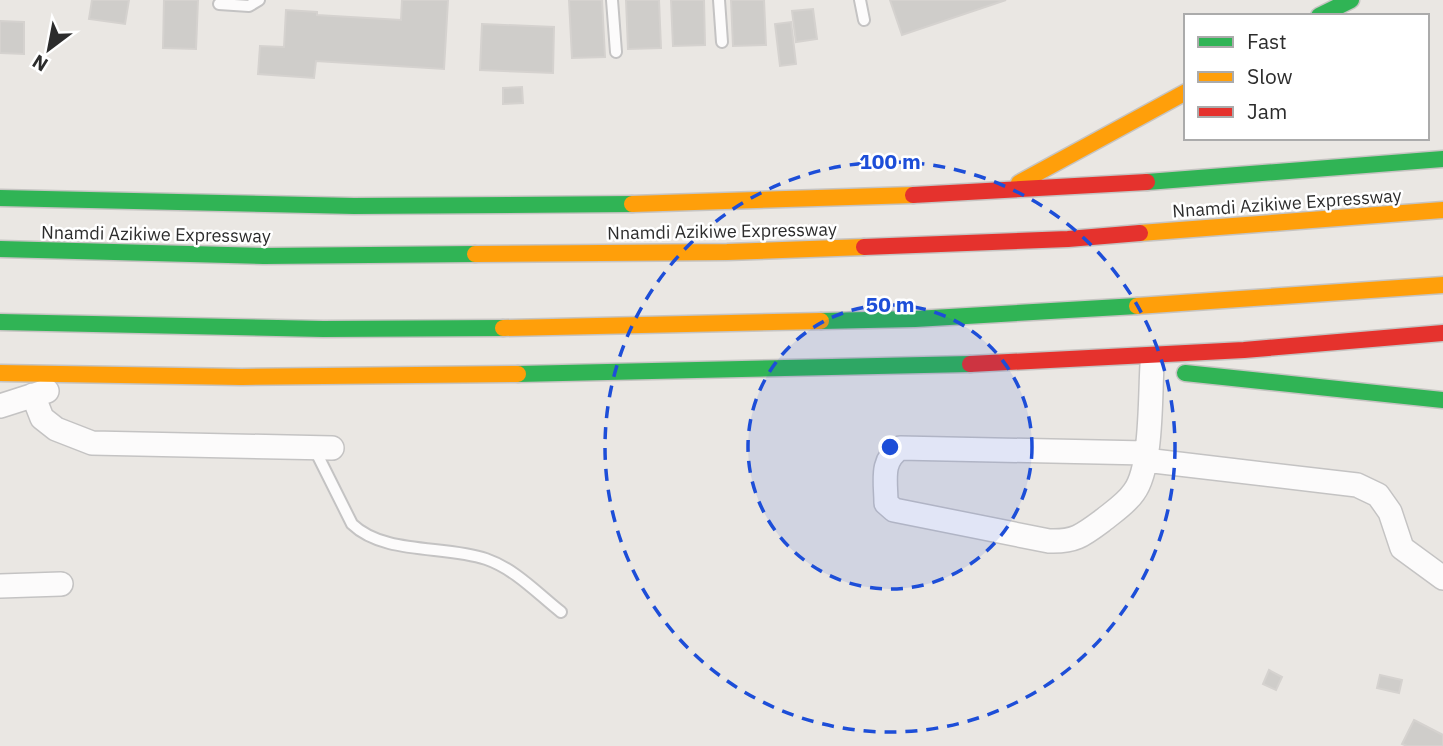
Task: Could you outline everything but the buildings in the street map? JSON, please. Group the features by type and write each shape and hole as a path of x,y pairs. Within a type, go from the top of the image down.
{"highway":[{"path":"1323,14 1351,0"},
{"path":"1007,190 1184,93"},
{"name":"Nnamdi Azikiwe Expressway","path":"0,198 471,206 821,198 1007,190 1317,171 1443,159"},
{"path":"426,220 471,206"},
{"name":"Nnamdi Azikiwe Expressway","path":"0,249 264,256 727,252 1068,239 1443,210"},
{"path":"264,256 283,246 323,239"},
{"path":"0,322 323,329 576,327 915,319 1443,285"},
{"path":"536,342 576,327"},
{"path":"0,373 91,376 444,376 830,369 1126,358 1309,347 1443,333"},
{"path":"444,376 497,356"},
{"path":"1126,358 1187,373 1443,400"}],"street":[{"path":"1152,366 1146,457 1144,472 1135,492 1080,537 1064,542 1049,541 888,508 886,466 890,454 900,448 1146,457 1357,485 1378,495 1390,512 1402,548 1443,578"},
{"path":"0,406 91,376"},
{"path":"33,395 42,418 65,433 92,443 323,448"},
{"path":"0,586 61,583"}],"lane":[{"path":"219,4 249,6 259,0"},
{"path":"612,0 616,52"},
{"path":"719,0 722,42"},
{"path":"860,0 864,20"},
{"path":"323,448 352,524 362,534 380,541 463,553 489,560 507,568 561,612"}],"traffic: fast":[{"path":"1323,14 1351,0"},
{"path":"1147,182 1443,159"},
{"path":"0,198 354,206 632,204"},
{"path":"0,249 264,256 475,254"},
{"path":"821,321 915,319 1137,306"},
{"path":"0,322 323,329 503,328"},
{"path":"518,374 970,364"},
{"path":"1185,373 1443,400"}],"traffic: slow":[{"path":"1019,183 1184,93"},
{"path":"632,204 913,195"},
{"path":"1140,233 1443,210"},
{"path":"475,254 727,252 864,247"},
{"path":"1137,306 1443,285"},
{"path":"503,328 821,321"},
{"path":"0,373 242,377 518,374"}],"traffic: jam":[{"path":"913,195 1147,182"},
{"path":"864,247 1068,239 1140,233"},
{"path":"970,364 1244,350 1443,333"}]}
